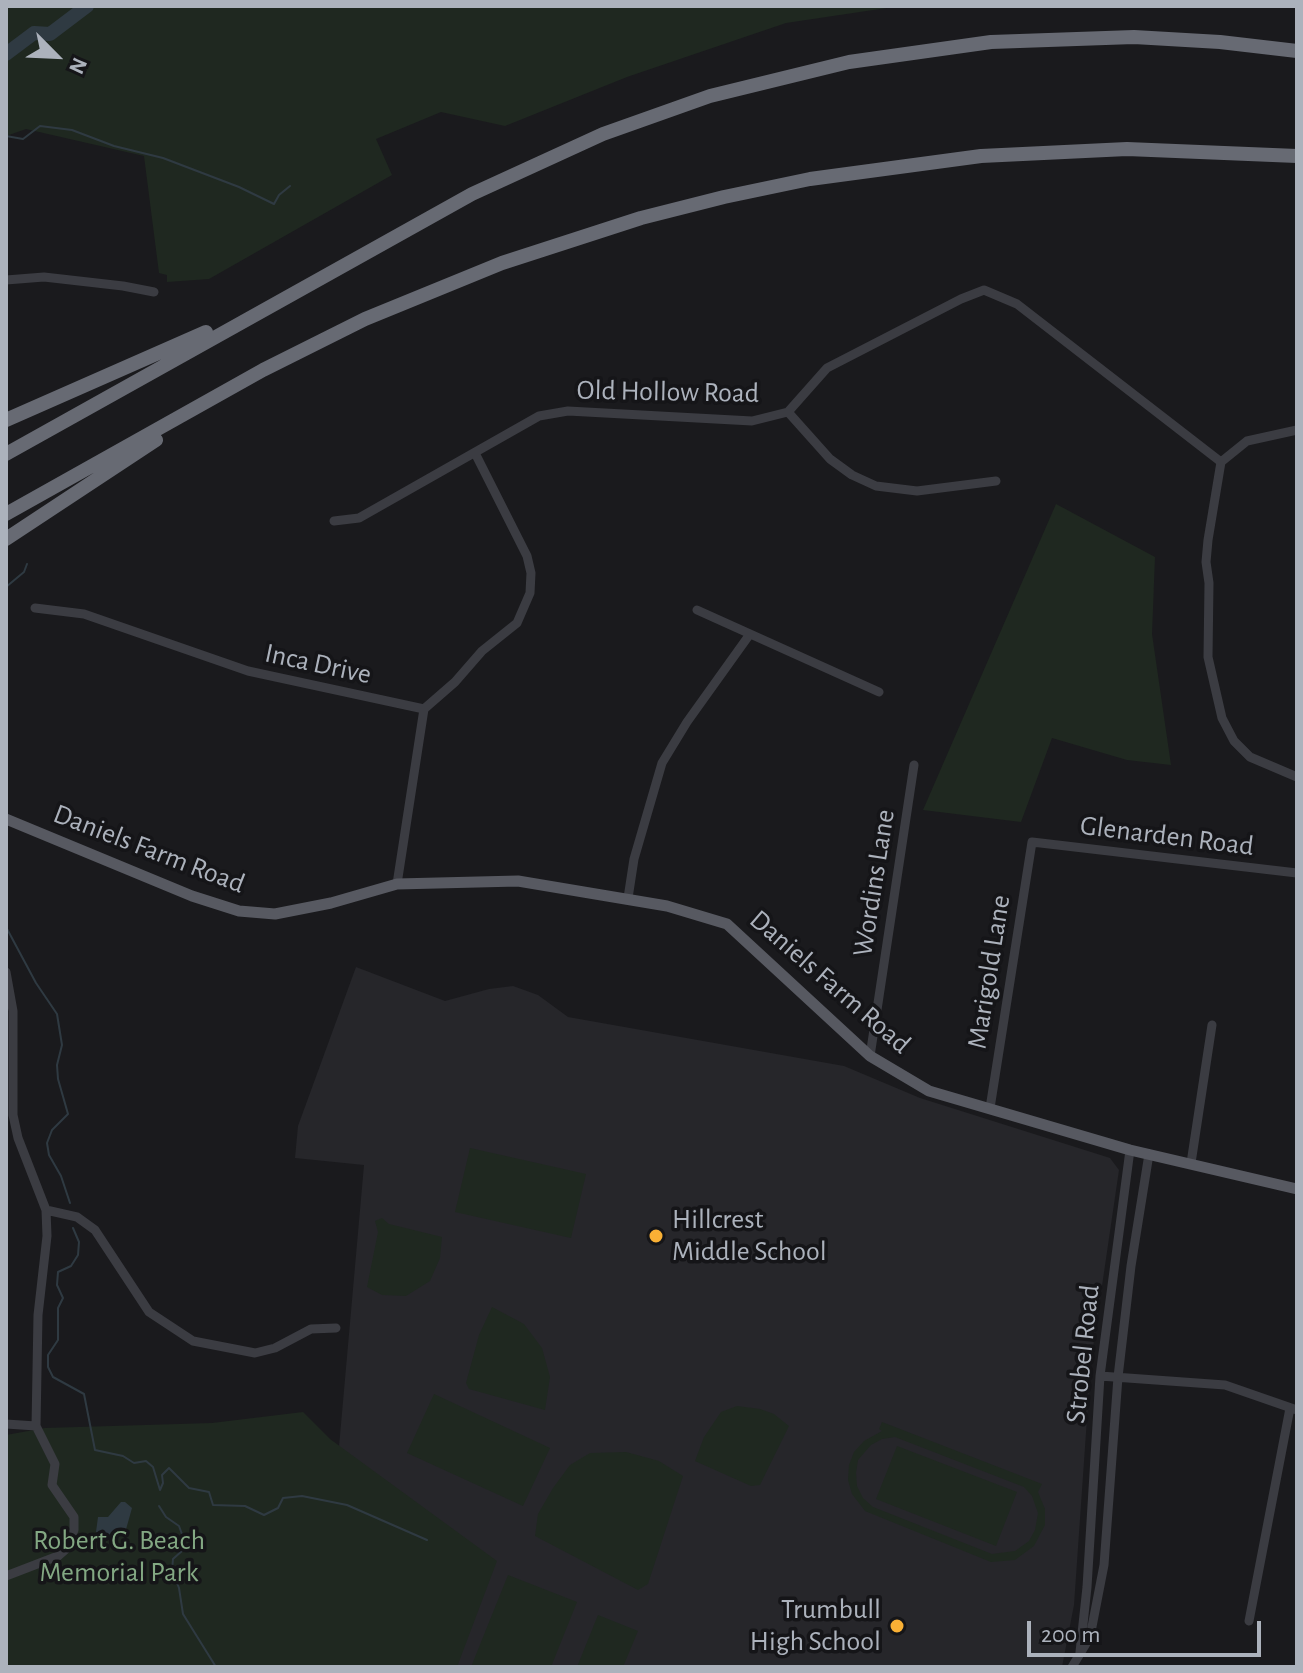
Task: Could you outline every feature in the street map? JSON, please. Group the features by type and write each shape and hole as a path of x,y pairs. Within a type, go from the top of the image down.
{"highway":[{"path":"6,454 472,194 576,145 683,105 793,74 934,48 1048,39 1163,38 1297,51"},
{"path":"6,514 263,370 394,307 502,263 641,218 754,190 865,170 1041,152 1172,150 1297,156"},
{"path":"6,420 168,350 322,277"},
{"path":"6,539 263,370"}],"main road":[{"name":"Daniels Farm Road","path":"6,819 192,896 239,911 275,914 331,903 397,884 518,881 667,906 727,924 870,1056 929,1091 1130,1150 1297,1189"}],"street":[{"path":"6,280 44,277 154,292"},
{"name":"Old Hollow Road","path":"334,521 359,518 539,416 568,411 752,421 788,412 827,368 984,290 1017,304 1221,462"},
{"path":"788,412 830,459 852,475 876,486 917,491 996,481"},
{"path":"1297,430 1247,441 1221,462 1206,562 1209,583 1208,657 1222,718 1234,741 1250,757 1297,777"},
{"path":"397,884 424,709 455,682 482,651 517,623 530,593 531,573 527,556 475,453"},
{"name":"Inca Drive","path":"35,608 84,614 248,671 424,709"},
{"path":"697,610 879,692"},
{"path":"628,898 634,859 662,763 750,634"},
{"name":"Wordins Lane","path":"870,1056 914,765"},
{"name":"Glenarden Road","path":"1032,842 1297,873"},
{"name":"Marigold Lane","path":"990,1108 1032,842"},
{"path":"6,972 13,1011 13,1115 18,1138 46,1210 47,1236 38,1315 36,1426 55,1464 52,1485 74,1517 73,1533 66,1549 58,1556 6,1576"},
{"path":"1191,1163 1212,1025"},
{"name":"Strobel Road","path":"1080,1652 1100,1376 1130,1150"},
{"name":"Strobel Road","path":"1072,1667 1090,1637 1104,1565 1118,1377 1131,1266 1149,1154"},
{"path":"46,1210 77,1217 95,1230 149,1312 193,1341 255,1353 275,1348 311,1329 336,1328"},
{"path":"1100,1376 1225,1385 1294,1409 1249,1621"},
{"path":"6,1424 36,1426"},
{"path":"1088,1564 1104,1565"}],"shaded area":[{"path":"356,967 445,1001 513,986 538,995 568,1017 844,1066 920,1098 1110,1158 1119,1170 1091,1361 1074,1605 1062,1667 364,1667 334,1503 364,1165 295,1158 298,1126"},
{"path":"121,1502 132,1508 125,1533 117,1536 96,1532 98,1517 108,1517"}],"green space":[{"path":"6,6 900,6 786,23 627,77 505,126 441,112 376,139 392,175 209,279 167,282 167,275 159,273 144,156 26,129 6,136"},
{"path":"1056,504 1155,557 1152,634 1171,765 1127,760 1052,738 1021,822 923,810"},
{"path":"470,1148 586,1174 571,1238 455,1212"},
{"path":"382,1218 389,1224 442,1237 440,1258 430,1281 406,1296 382,1295 367,1287 378,1232 375,1221"},
{"path":"492,1307 524,1324 542,1348 550,1377 545,1410 469,1389 466,1383 479,1335"},
{"path":"434,1394 550,1448 523,1506 407,1453"},
{"path":"737,1406 774,1414 789,1426 760,1485 751,1486 695,1461 704,1437 721,1412"},
{"name":"Robert G. Beach Memorial Park","path":"303,1412 330,1439 497,1561 457,1667 6,1667 6,1435 45,1428 212,1423"},
{"path":"882,1422 1042,1484 1038,1492 1045,1509 1045,1525 1034,1546 1015,1560 991,1562 865,1511 852,1494 848,1480 849,1465 854,1452 864,1441 882,1431 879,1429","holes":["895,1437 1024,1487 1032,1496 1038,1513 1035,1530 1029,1541 1015,1551 992,1554 873,1507 863,1498 857,1486 856,1473 858,1460 871,1445"]},
{"path":"897,1446 1017,1492 996,1546 876,1499"},
{"path":"626,1452 659,1461 683,1476 648,1584 638,1590 535,1536 538,1514 570,1465 590,1453"},
{"path":"508,1575 577,1602 551,1667 471,1667"},
{"path":"598,1615 638,1631 623,1667 577,1667"}],"waterway":[{"path":"6,54 34,33 50,34 87,6"},
{"path":"6,136 23,139 40,126 72,130 114,146 163,158 274,204 290,186"},
{"path":"6,587 24,572 27,564"},
{"path":"6,927 36,983 57,1014 62,1045 57,1065 58,1079 68,1114 52,1130 47,1143 49,1155 61,1176 70,1203"},
{"path":"73,1228 79,1242 78,1255 71,1266 58,1272 57,1285 63,1298 58,1308 58,1340 48,1355 48,1367 53,1377 84,1394 95,1450 123,1456 134,1463 146,1461 153,1467 160,1490 162,1475 169,1468 189,1488 209,1492 213,1505 245,1506 264,1515 278,1508 283,1498 302,1496 347,1505 427,1540"},
{"path":"159,1506 166,1517 179,1526 183,1537 183,1550 173,1559 172,1570 179,1588 183,1614 216,1667"}],"place":[{"name":"Hillcrest Middle School","path":"656,1236"},
{"name":"Trumbull High School","path":"897,1626"}]}
